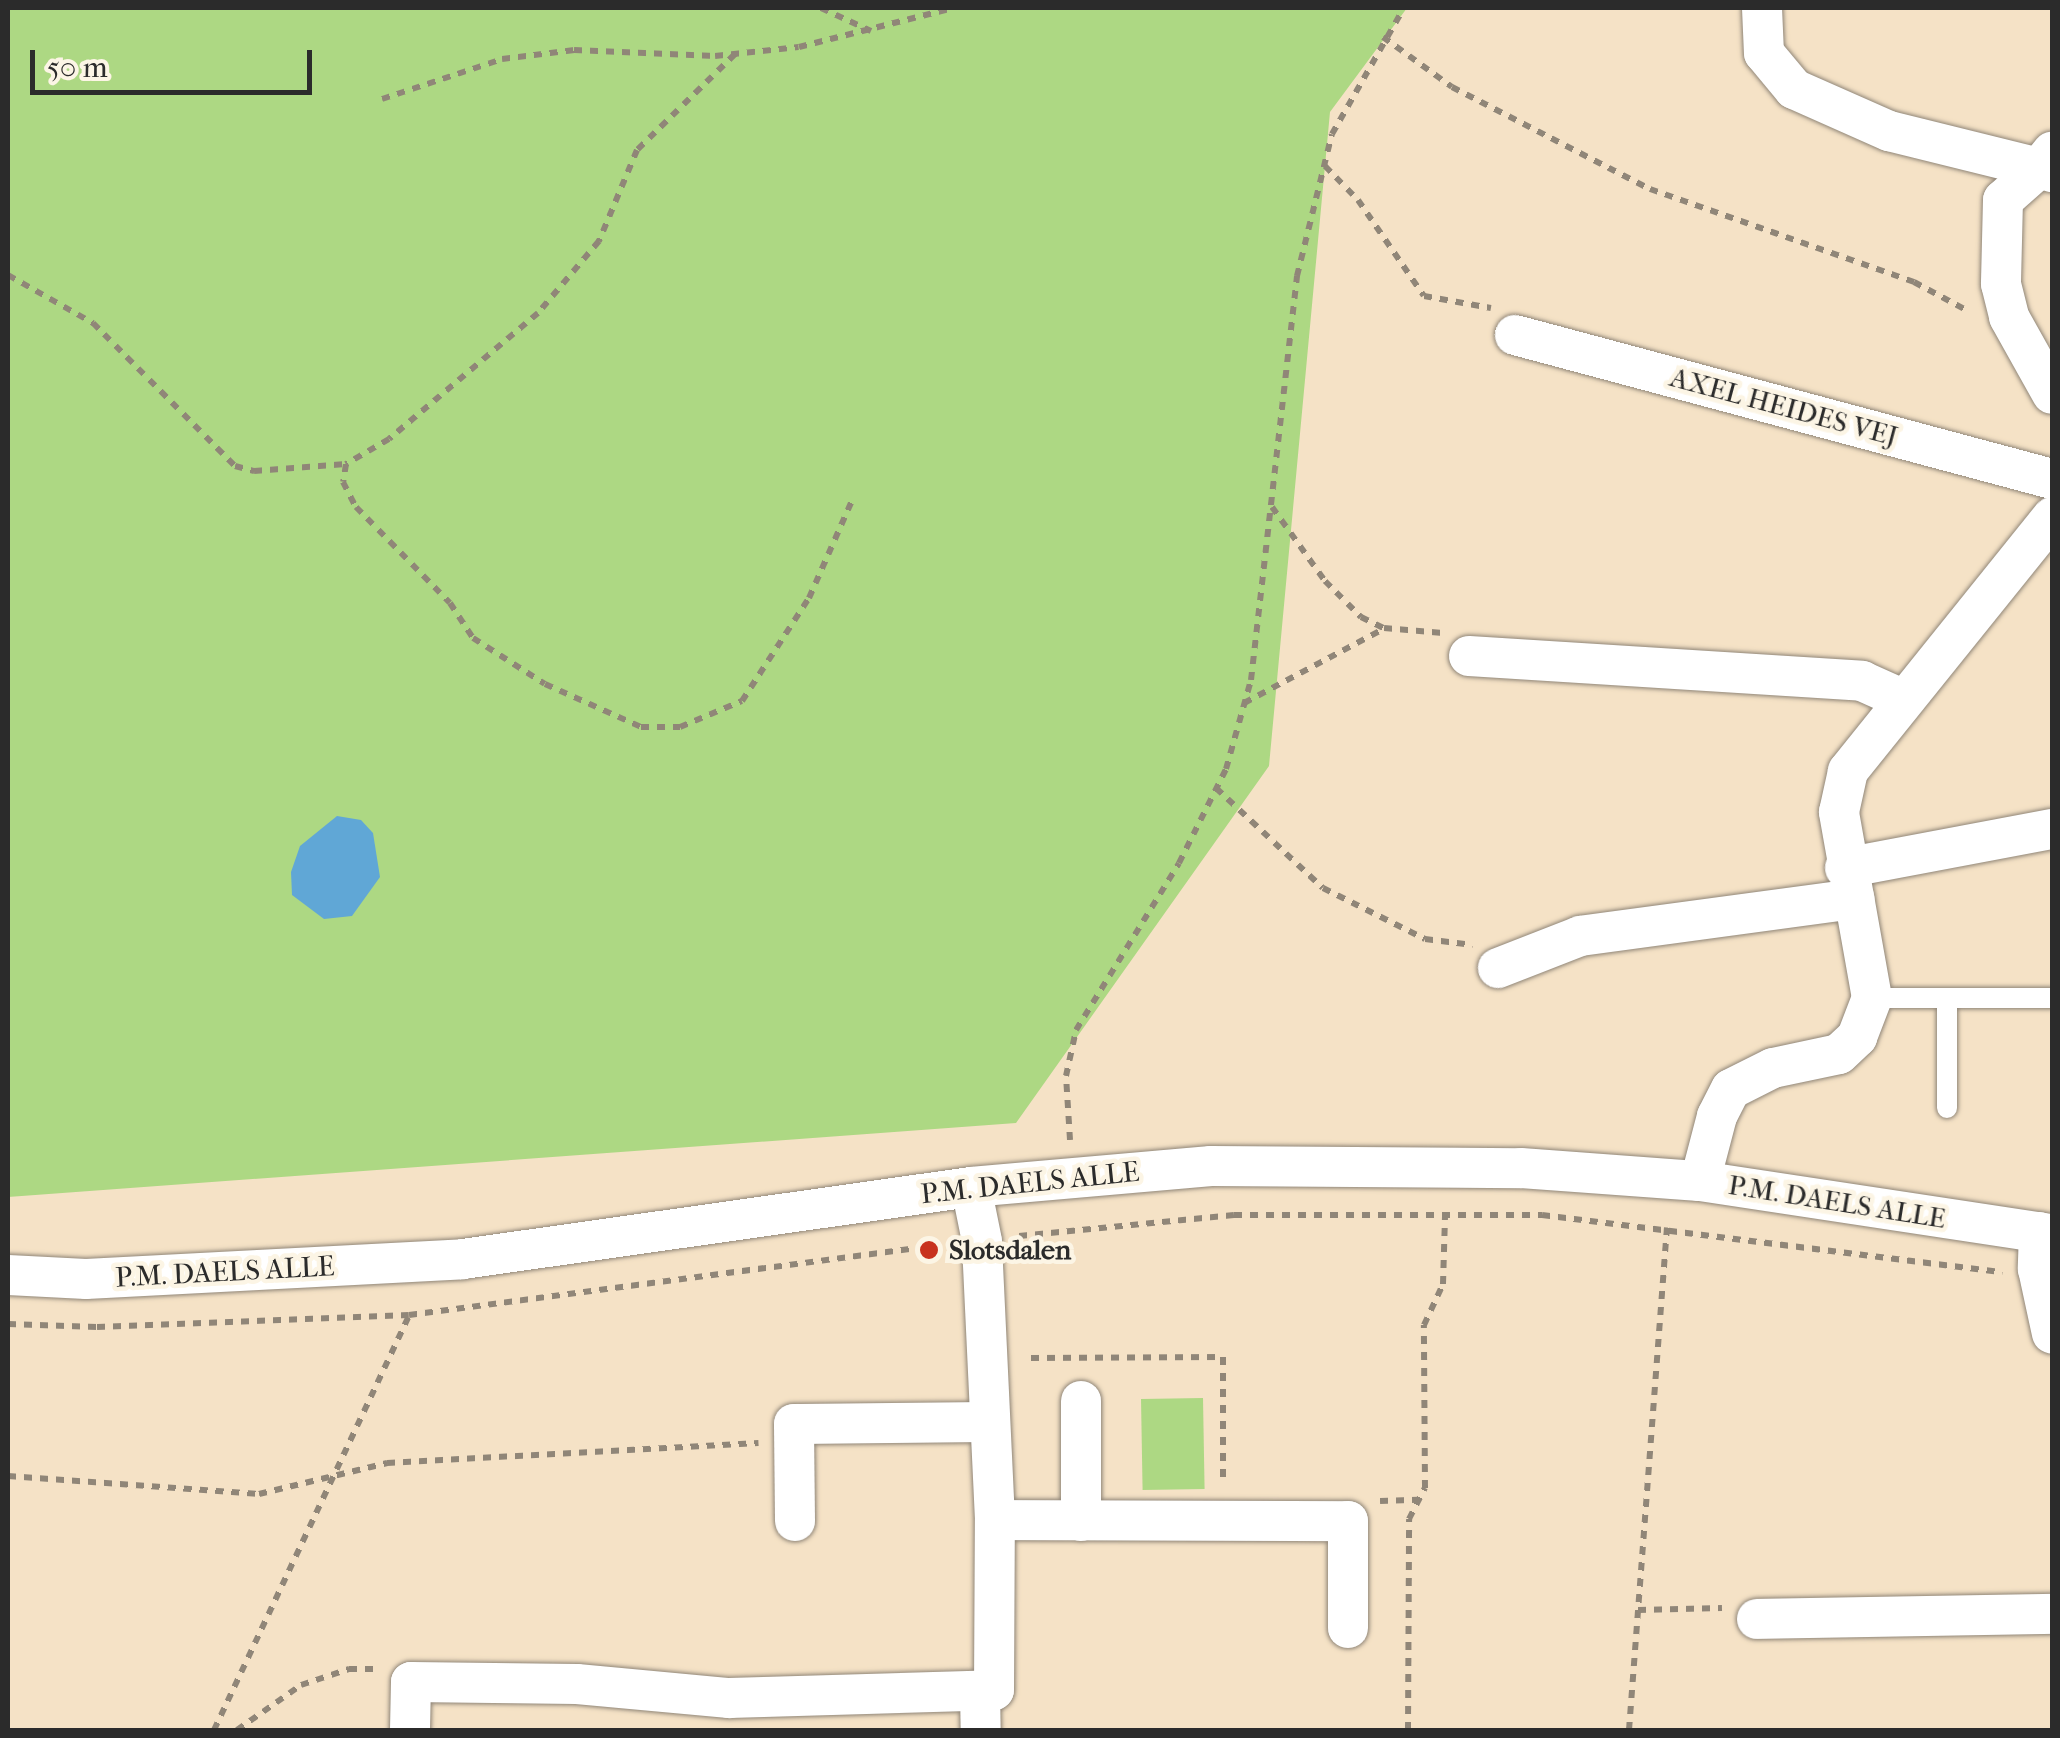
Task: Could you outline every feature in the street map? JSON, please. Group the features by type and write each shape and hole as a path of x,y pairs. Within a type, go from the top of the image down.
{"street":[{"path":"1762,8 1764,53 1794,89 1889,131 2048,164"},
{"path":"2048,164 2003,200 2001,284 2009,318 2052,394"},
{"name":"AXEL HEIDES VEJ","path":"1515,335 2052,479"},
{"path":"1700,1181 1716,1116 1732,1089 1772,1068 1838,1054 1857,1037 1872,998 1839,812 1848,771 1902,699 2052,518"},
{"path":"1469,656 1862,681 1902,699"},
{"path":"1498,968 1580,936 1850,883 2052,829"},
{"name":"P.M. DAELS ALLE","path":"8,1275 86,1279 463,1258 971,1186 1211,1166 1521,1168 1700,1181 2043,1245"},
{"path":"410,1730 410,1682 576,1684 729,1698 981,1711 994,1690 995,1520 982,1241 971,1186"},
{"path":"2043,1245 2052,1334"},
{"path":"1080,1402 1080,1520"},
{"path":"795,1521 794,1424 990,1422"},
{"path":"995,1520 1348,1521 1348,1628"},
{"path":"1757,1619 2052,1614"}],"lane":[{"path":"1872,998 2052,998"},
{"path":"1947,998 1947,1108"}],"path":[{"path":"821,8 872,32"},
{"path":"382,99 520,56 574,50 735,54 872,32 953,8"},
{"path":"1071,1160 1066,1076 1076,1030 1179,863 1216,788 1244,703 1297,276 1332,134 1383,38 1404,8"},
{"path":"1383,38 1452,87 1650,189 1914,282 1980,318 2009,318"},
{"path":"8,275 93,322 235,466 254,471 346,464 389,439 538,313 599,241 637,150 735,54"},
{"path":"1324,165 1358,200 1424,296 1496,310 1515,335"},
{"path":"346,464 343,482 356,507 450,603 473,638 545,684 640,728 680,727 742,701 809,598 854,496"},
{"path":"1271,506 1341,600 1384,628 1455,633 1469,656"},
{"path":"1244,703 1384,628"},
{"path":"1216,788 1323,888 1425,939 1484,947 1498,968"},
{"path":"8,1324 96,1328 409,1315 853,1252 1234,1215 1542,1214 1667,1226 2006,1273 2043,1245"},
{"path":"1408,1730 1408,1519 1426,1488 1424,1324 1443,1284 1444,1215"},
{"path":"1629,1730 1667,1226"},
{"path":"214,1730 409,1315"},
{"path":"1030,1358 1223,1357 1222,1521"},
{"path":"8,1476 259,1494 335,1472 387,1463 794,1441"},
{"path":"1638,1610 1745,1607 1757,1619"},
{"path":"238,1730 301,1685 349,1669 384,1670 410,1682"}],"green space":[{"path":"8,8 1407,8 1330,112 1269,766 1016,1123 8,1197"},
{"path":"1203,1398 1205,1489 1143,1490 1141,1399"}],"water":[{"path":"337,816 361,820 373,833 380,877 352,916 324,919 292,895 291,872 300,846"}],"place":[{"name":"Slotsdalen","path":"929,1250"}]}
